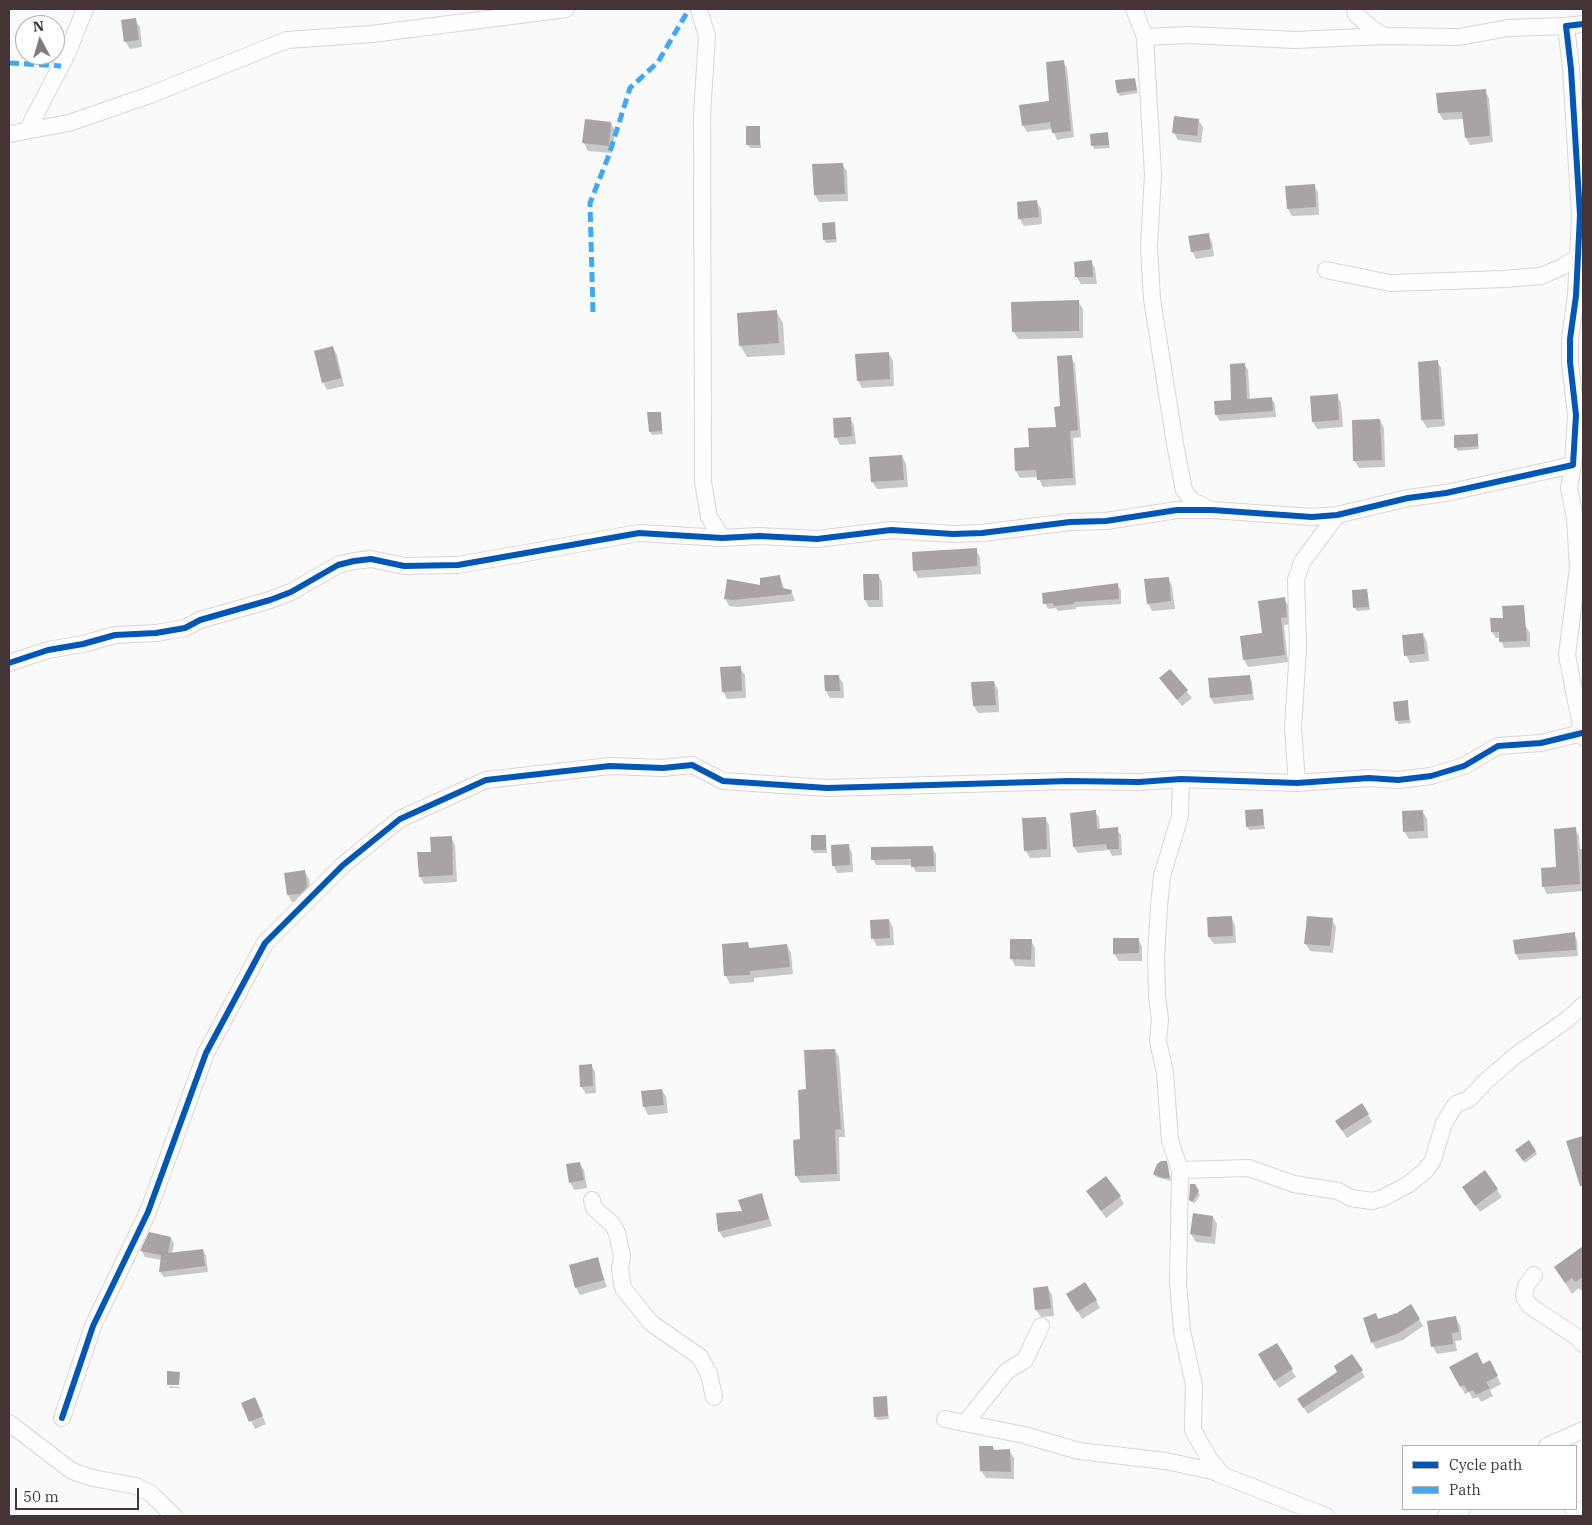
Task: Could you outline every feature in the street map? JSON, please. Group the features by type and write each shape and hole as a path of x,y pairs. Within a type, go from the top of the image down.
{"street":[{"path":"28,129 67,54 86,9"},
{"path":"9,134 69,123 114,108 287,40 372,34 566,9"},
{"path":"699,9 707,36 702,115 703,482 709,517 722,538"},
{"path":"1134,9 1145,38 1153,174 1149,247 1152,299 1184,490 1190,500 1212,510"},
{"path":"1354,9 1356,14 1370,27 1384,36"},
{"path":"1145,38 1188,35 1295,40 1384,36 1459,37 1508,28 1583,24"},
{"path":"62,1418 93,1326 148,1212 206,1052 265,942 343,865 400,819 486,780 610,766 663,768 692,765 723,781 827,788 1181,779 1297,783 1369,778 1398,780 1431,776 1464,766 1498,746 1541,743 1583,735 1567,655 1578,568 1575,518 1569,488 1573,465 1576,415 1570,362 1570,338 1576,296 1576,258 1580,215 1571,68 1566,26"},
{"path":"1326,270 1390,282 1504,279 1541,276 1562,267 1576,258"},
{"path":"9,663 48,650 83,644 115,635 172,632 200,620 291,592 338,565 354,561 371,559 404,566 458,565 582,545 633,534 722,538 759,536 817,538 891,530 953,534 982,533 1070,522 1106,521 1178,510 1212,510 1312,517 1337,515 1408,498 1446,493 1573,465"},
{"path":"1297,783 1293,728 1298,647 1296,580 1302,562 1337,515"},
{"path":"1181,779 1180,816 1162,876 1156,958 1160,1019 1159,1048 1165,1073 1170,1140 1180,1170 1178,1283 1182,1331 1194,1385 1194,1430 1208,1457 1223,1476"},
{"path":"1180,1170 1249,1168 1294,1184 1338,1192 1351,1198 1372,1200 1383,1198 1409,1184 1426,1170 1433,1160 1444,1124 1456,1104 1469,1099 1486,1081 1515,1056 1568,1019 1583,1005"},
{"path":"592,1200 594,1208 613,1224 617,1233 622,1256 620,1265 623,1288 651,1323 689,1347 700,1357 709,1374 714,1396"},
{"path":"1534,1275 1526,1286 1524,1297 1530,1306 1577,1337 1583,1344"},
{"path":"965,1423 1008,1372 1025,1360 1041,1326"},
{"path":"944,1419 1024,1435 1079,1451 1166,1461 1223,1476 1326,1516"},
{"path":"9,1422 72,1471 93,1478 136,1486 150,1493 174,1516"},
{"path":"1549,1445 1583,1430"}],"building":[{"path":"136,18 139,40 124,42 121,20"},
{"path":"1064,60 1071,131 1052,133 1050,122 1022,126 1019,105 1049,101 1046,62"},
{"path":"1135,78 1137,90 1117,93 1115,80"},
{"path":"1486,89 1490,136 1465,138 1462,112 1438,113 1436,93"},
{"path":"1174,116 1199,119 1197,136 1172,133"},
{"path":"585,119 611,122 609,146 582,143"},
{"path":"746,126 760,126 760,145 746,145"},
{"path":"1108,132 1109,145 1091,146 1090,134"},
{"path":"843,163 845,194 814,195 812,164"},
{"path":"1315,184 1316,207 1287,209 1285,186"},
{"path":"1037,200 1039,217 1018,219 1017,202"},
{"path":"835,222 836,239 823,240 822,223"},
{"path":"1209,233 1211,249 1191,252 1188,236"},
{"path":"1092,260 1093,277 1075,277 1074,262"},
{"path":"1079,300 1079,331 1012,332 1011,302"},
{"path":"777,310 779,343 739,346 737,313"},
{"path":"333,346 341,378 322,383 314,351"},
{"path":"889,352 890,379 857,381 855,354"},
{"path":"1072,355 1078,430 1070,431 1073,478 1037,480 1036,470 1015,471 1014,448 1029,447 1028,428 1056,427 1054,407 1060,406 1057,356"},
{"path":"1438,360 1442,419 1421,420 1418,362"},
{"path":"1245,363 1247,399 1272,397 1273,411 1215,415 1214,401 1231,400 1230,364"},
{"path":"1338,394 1339,420 1312,422 1310,396"},
{"path":"647,412 661,412 662,431 649,432"},
{"path":"851,417 852,436 834,438 833,418"},
{"path":"1380,419 1382,460 1353,461 1352,420"},
{"path":"1478,434 1478,446 1454,448 1454,435"},
{"path":"902,455 904,480 871,482 869,457"},
{"path":"977,548 977,566 913,571 912,552"},
{"path":"863,574 879,574 879,600 864,600"},
{"path":"780,575 782,588 792,590 791,594 733,600 724,599 727,579 760,585 760,578"},
{"path":"1169,577 1171,601 1147,604 1144,579"},
{"path":"1118,583 1119,599 1074,602 1074,604 1054,606 1053,603 1043,604 1042,593"},
{"path":"1367,589 1369,607 1353,608 1352,590"},
{"path":"1285,597 1287,617 1281,618 1285,655 1243,660 1240,636 1262,633 1258,601"},
{"path":"1524,605 1527,641 1499,642 1499,632 1491,632 1490,618 1503,618 1502,606"},
{"path":"1423,633 1425,654 1404,656 1402,635"},
{"path":"741,666 742,691 722,692 720,667"},
{"path":"1170,669 1188,690 1177,700 1159,678"},
{"path":"824,675 839,675 840,691 825,691"},
{"path":"1250,675 1252,694 1210,698 1208,678"},
{"path":"994,681 996,705 973,706 971,682"},
{"path":"1408,700 1409,720 1395,721 1393,702"},
{"path":"1263,809 1264,825 1246,827 1245,810"},
{"path":"1096,810 1097,829 1118,827 1119,849 1107,849 1106,844 1073,847 1070,813"},
{"path":"1423,810 1424,831 1403,832 1402,811"},
{"path":"1046,817 1047,849 1024,851 1022,818"},
{"path":"1576,827 1580,884 1542,887 1541,868 1556,867 1554,829"},
{"path":"811,835 826,835 826,850 811,850"},
{"path":"452,836 453,875 419,877 417,852 431,852 430,837"},
{"path":"849,844 850,865 832,866 831,845"},
{"path":"933,846 934,866 911,867 911,859 871,860 871,847"},
{"path":"305,870 307,887 300,894 287,895 284,873"},
{"path":"1232,916 1233,936 1208,937 1207,917"},
{"path":"1307,916 1333,918 1330,946 1304,944"},
{"path":"889,919 890,938 871,939 870,920"},
{"path":"1575,932 1576,950 1515,954 1513,940"},
{"path":"1113,938 1139,938 1139,953 1113,954"},
{"path":"1010,939 1032,939 1031,960 1010,959"},
{"path":"748,942 749,948 787,944 790,967 750,971 750,975 724,976 722,944"},
{"path":"835,1049 841,1129 835,1130 837,1174 795,1176 793,1140 800,1139 798,1090 806,1089 804,1050"},
{"path":"592,1064 593,1086 580,1087 579,1065"},
{"path":"662,1089 664,1105 643,1107 641,1091"},
{"path":"1362,1103 1369,1114 1342,1131 1335,1121"},
{"path":"1583,1136 1583,1186 1580,1186 1566,1141"},
{"path":"1529,1140 1536,1151 1523,1161 1515,1150"},
{"path":"1161,1161 1167,1161 1170,1178 1163,1178 1153,1174 1157,1164"},
{"path":"580,1162 584,1180 569,1183 566,1164"},
{"path":"1485,1170 1498,1189 1475,1206 1462,1187"},
{"path":"1106,1176 1121,1196 1101,1211 1086,1191"},
{"path":"1190,1184 1195,1184 1199,1191 1192,1202 1189,1200"},
{"path":"762,1193 769,1219 718,1232 716,1213 742,1211 738,1200"},
{"path":"1193,1213 1213,1216 1211,1237 1190,1234"},
{"path":"149,1232 171,1237 168,1253 203,1249 205,1266 159,1272 161,1255 140,1251"},
{"path":"1583,1246 1583,1277 1575,1282 1572,1278 1565,1283 1554,1267"},
{"path":"598,1257 604,1280 575,1288 569,1265"},
{"path":"1085,1282 1097,1300 1077,1312 1066,1294"},
{"path":"1048,1286 1051,1308 1035,1310 1033,1288"},
{"path":"1411,1304 1420,1319 1399,1333 1371,1343 1363,1318 1376,1313 1378,1319 1397,1313"},
{"path":"1456,1316 1459,1332 1452,1333 1453,1344 1431,1347 1427,1321"},
{"path":"1277,1343 1293,1369 1274,1381 1258,1354"},
{"path":"1477,1352 1483,1364 1490,1360 1498,1376 1486,1382 1490,1388 1476,1395 1473,1390 1468,1392 1464,1385 1460,1387 1449,1367"},
{"path":"1352,1354 1363,1370 1303,1408 1297,1399 1337,1372 1334,1366"},
{"path":"167,1371 180,1372 179,1385 167,1385"},
{"path":"887,1396 888,1416 874,1417 873,1397"},
{"path":"255,1397 263,1416 249,1422 241,1403"},
{"path":"979,1446 993,1446 993,1450 1010,1449 1011,1472 980,1471"}],"marked path":[{"path":"593,312 590,203 609,155 630,88 658,62 689,9"},
{"path":"9,63 61,66"}],"cycle path":[{"path":"9,663 48,650 83,644 115,635 156,633 185,628 200,620 291,592 338,565 354,561 371,559 404,566 458,565 639,533 722,538 759,536 817,539 891,530 953,534 982,533 1070,522 1106,521 1177,510 1212,510 1312,517 1337,515 1408,498 1446,493 1573,465 1576,415 1570,362 1570,339 1576,296 1580,215 1571,69 1566,26 1583,24"},
{"path":"62,1418 93,1326 148,1212 206,1053 265,943 343,865 400,819 486,780 610,766 663,768 692,765 723,781 827,788 1069,781 1139,782 1181,779 1297,783 1369,778 1398,780 1431,776 1464,766 1498,746 1541,743 1582,733"}]}
